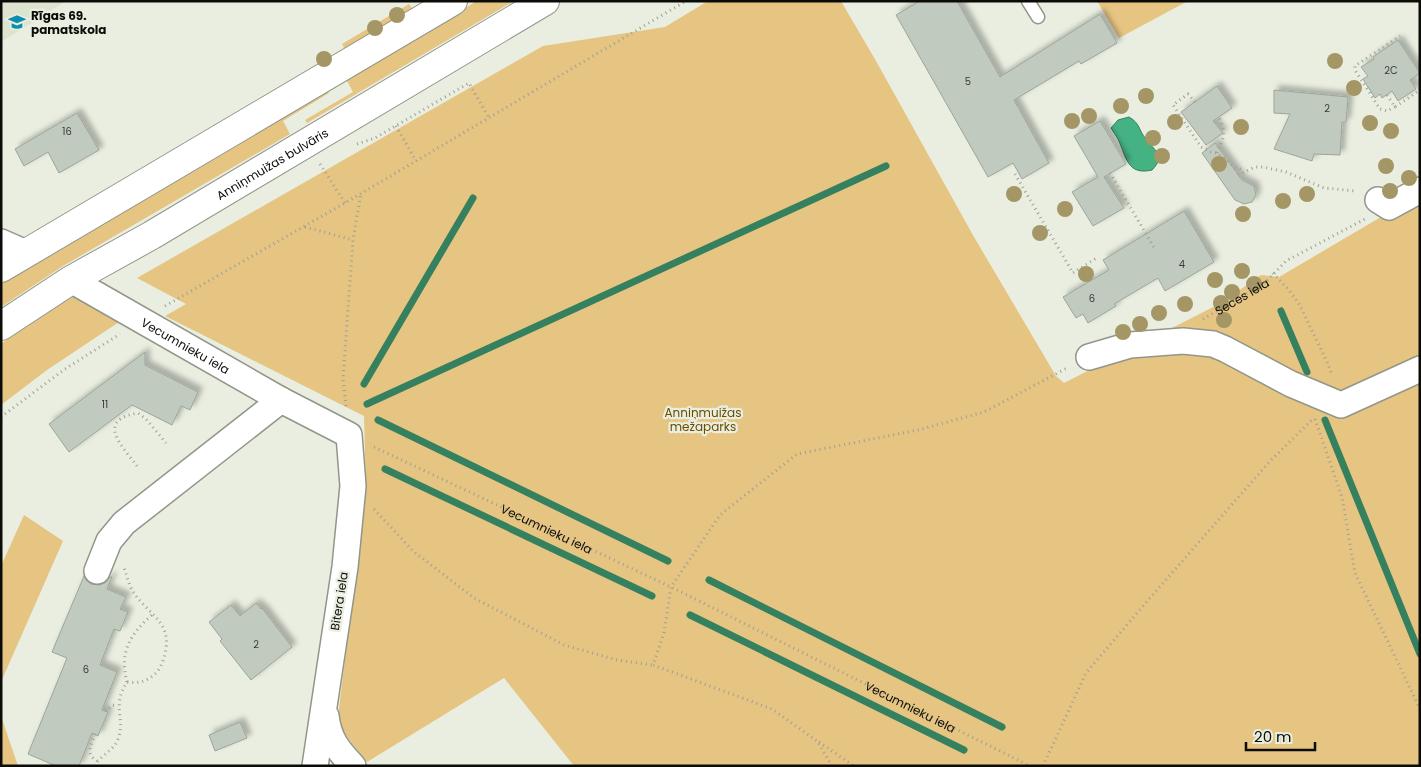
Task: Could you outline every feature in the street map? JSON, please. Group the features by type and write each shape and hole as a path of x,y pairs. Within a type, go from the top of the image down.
{"street":[{"name":"Anniņmuižas bulvāris","path":"1,326 71,280 152,235 545,1"},
{"path":"1,268 443,4"},
{"path":"1377,201 1420,190"},
{"path":"1,242 26,253"},
{"name":"Vecumnieku iela","path":"71,280 281,400 349,435"},
{"path":"1089,357 1130,345 1183,341 1213,344 1291,384 1341,405 1420,368"},
{"path":"97,571 109,541 124,523 281,400"},
{"name":"Bitera iela","path":"315,766 345,567 353,486 349,435"},
{"path":"325,706 328,731 336,748 352,766"}],"lane":[{"path":"1028,1 1038,16"}],"path":[{"path":"1,416 65,369 142,320 345,203 686,1"},
{"path":"1400,36 1358,63 1354,70 1380,109 1387,111 1420,90"},
{"path":"416,161 396,126 469,83 489,118"},
{"path":"1195,102 1188,94 1173,105 1202,147 1217,153 1236,168 1245,171"},
{"path":"1387,94 1394,106"},
{"path":"1217,153 1224,138 1219,117"},
{"path":"318,160 345,203"},
{"path":"1238,175 1255,167 1263,167 1286,172 1324,188 1356,191 1377,201"},
{"path":"1110,173 1155,250"},
{"path":"1015,174 1073,273 1098,257"},
{"path":"349,435 343,379 353,240 361,193"},
{"name":"Seces iela","path":"1183,341 1186,327 1266,282 1272,273 1286,261 1349,226 1377,201"},
{"path":"304,227 353,240"},
{"path":"1043,766 1086,673 1148,598 1271,460 1310,420 1341,405 1328,364 1298,302 1272,273"},
{"path":"653,665 664,633 671,586 720,515 797,454 918,430 984,412 1089,357"},
{"path":"137,466 114,435 114,427 118,421 131,414 138,413 146,419 166,443"},
{"path":"1315,418 1342,498 1355,573 1420,709"},
{"name":"Vecumnieku iela","path":"349,435 671,586 1030,766"},
{"path":"353,486 413,552 474,598 564,645 617,660 653,665 772,709 854,766"},
{"path":"109,541 119,553 133,593 165,629 168,640 166,653 160,668 151,678 136,684 127,682"},
{"path":"95,766 97,761 108,754 117,743 121,730 118,706 122,690 127,682 124,671 125,651 131,637 152,614"},
{"path":"105,711 113,705 118,706"},
{"path":"95,734 90,746 90,753 92,759 97,761"},
{"path":"817,741 832,766"}],"shaded area":[{"name":"Rīgas 69. pamatskola","path":"1,1 66,1 1,42"},
{"path":"1129,117 1136,122 1143,136 1157,153 1158,161 1152,170 1137,170 1132,167 1111,128 1118,120"}],"green space":[{"path":"477,1 514,1 307,123 305,120 353,92 346,79"},
{"name":"Anniņmuižas mežaparks","path":"708,1 841,1 974,237 1056,376 1064,383 1221,303 1261,275 1279,277 1420,194 1420,766 574,766 504,678 367,762 337,724 366,492 364,416 165,316 186,304 137,278 543,46 665,27"},
{"path":"1097,1 1188,1 1119,38"},
{"path":"409,4 413,10 345,50 342,44"},
{"path":"326,89 329,93 283,121 290,134 63,266 1,307 1,282"},
{"path":"71,294 82,296 122,320 47,370 1,405 1,344 62,298"},
{"path":"24,515 63,541 1,682 1,566"},
{"path":"1,716 18,766 1,766"}],"building":[{"path":"920,1 957,1 1000,77 1100,14 1117,43 1081,64 1079,61 1014,100 1049,163 1022,179 1013,163 988,177 896,15"},
{"path":"1398,40 1420,73 1410,80 1416,89 1398,101 1392,91 1382,98 1380,94 1375,98 1363,79 1368,76 1361,67"},
{"path":"1217,86 1232,108 1213,121 1223,133 1206,145 1181,112"},
{"path":"1274,90 1348,97 1346,122 1342,122 1340,155 1314,154 1312,161 1274,149 1290,114 1274,113"},
{"path":"77,113 99,150 59,173 48,152 24,166 15,149"},
{"path":"1100,121 1126,164 1104,177 1124,208 1093,226 1072,192 1098,177 1074,136"},
{"path":"1215,143 1242,180 1254,186 1256,195 1252,202 1244,204 1235,200 1202,153"},
{"path":"1184,211 1214,262 1165,291 1158,278 1114,304 1116,306 1088,323 1083,314 1076,318 1063,297 1109,270 1103,260"},
{"path":"145,352 145,365 198,392 190,410 181,406 172,425 132,405 69,452 49,424"},
{"path":"84,576 91,584 99,585 112,577 107,589 126,597 120,609 128,612 120,631 114,629 100,665 117,672 102,710 108,712 98,736 92,733 79,766 56,766 28,754 67,658 52,652"},
{"path":"256,603 292,647 251,680 220,641 222,639 209,622 231,605 240,616"},
{"path":"240,722 247,738 215,751 209,735"}],"waterway":[{"path":"367,404 886,166"},
{"path":"364,384 473,198"},
{"path":"1281,311 1307,372"},
{"path":"378,420 668,561"},
{"path":"1325,420 1420,654"},
{"path":"385,469 652,596"},
{"path":"709,580 1002,727"},
{"path":"690,615 964,750"}],"place":[{"name":"Rīgas 69. pamatskola","path":"17,22"}]}
